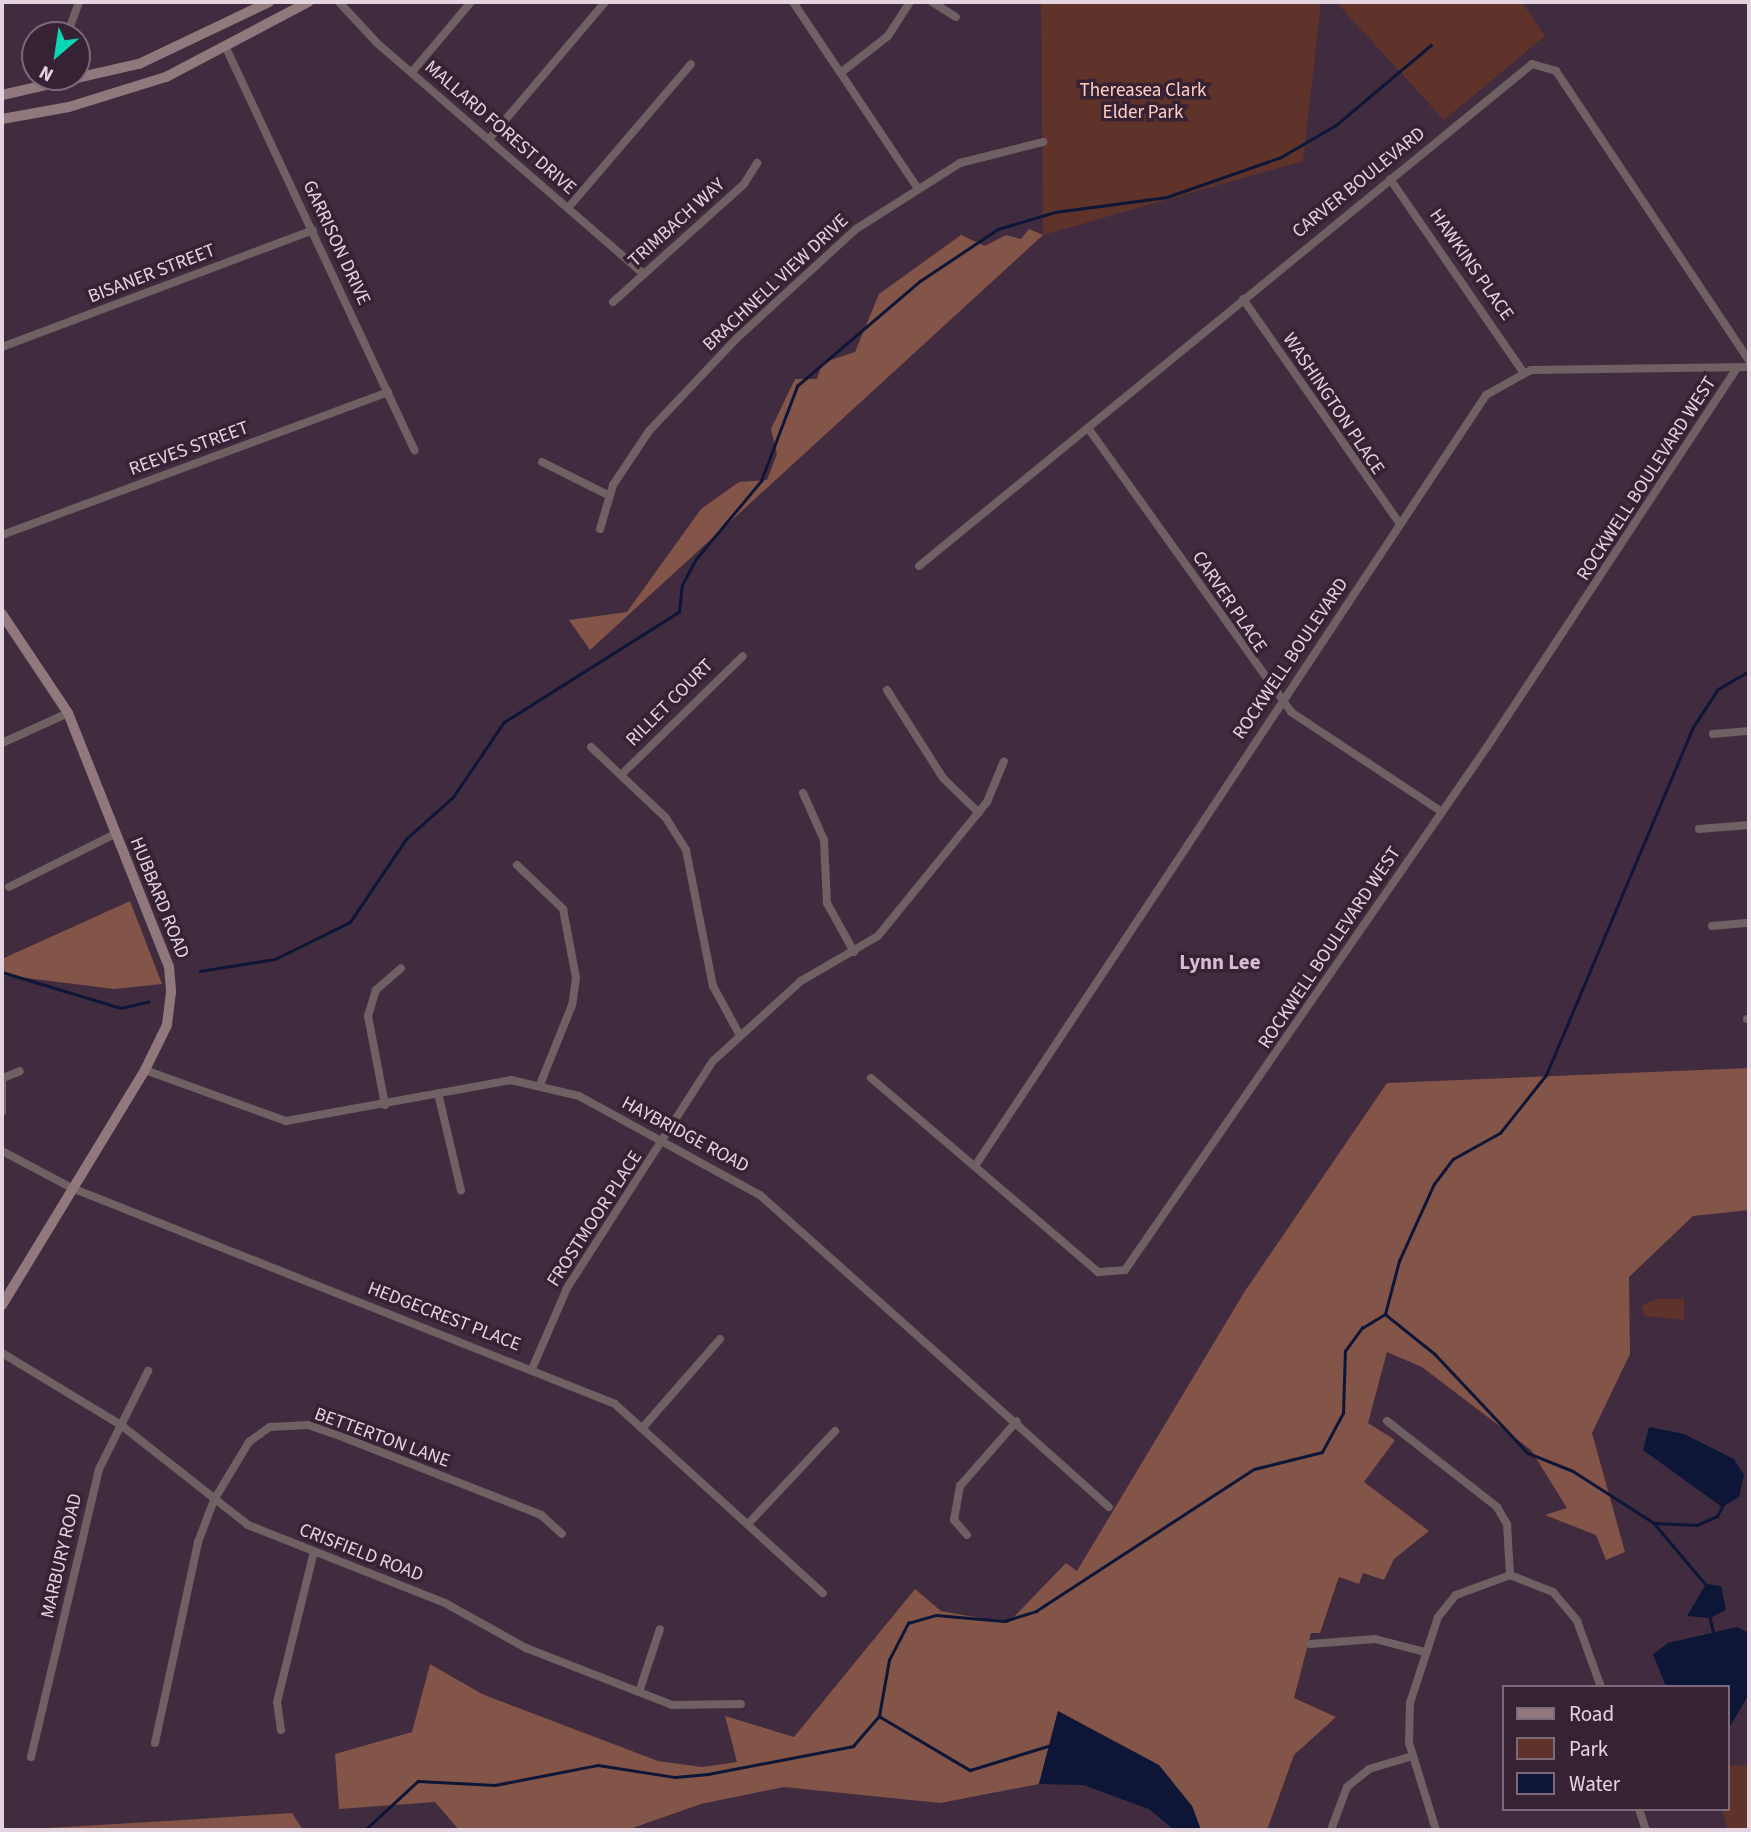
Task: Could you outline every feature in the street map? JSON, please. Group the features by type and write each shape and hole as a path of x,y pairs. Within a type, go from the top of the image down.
{"main road":[{"path":"91,75 167,54 269,2"},
{"path":"2,119 122,93 227,50 308,2"},
{"path":"2,94 21,90"},
{"name":"HUBBARD ROAD","path":"2,614 68,713 169,967 167,1025 145,1070 2,1305"}],"street":[{"path":"72,21 79,2"},
{"name":"MALLARD FOREST DRIVE","path":"339,2 412,72 644,274"},
{"path":"412,72 471,2"},
{"path":"489,139 605,2"},
{"path":"793,2 843,71 916,186"},
{"path":"843,71 888,36 910,2"},
{"path":"932,2 957,17"},
{"name":"GARRISON DRIVE","path":"227,50 414,450"},
{"path":"568,208 691,64"},
{"name":"CARVER BOULEVARD","path":"919,566 1529,65 1547,64 1749,360"},
{"name":"BRACHNELL VIEW DRIVE","path":"600,529 608,495 649,431 736,339 856,229 916,186 977,156 1043,142"},
{"name":"TRIMBACH WAY","path":"613,302 744,184 757,163"},
{"name":"HAWKINS PLACE","path":"1390,178 1523,372"},
{"name":"BISANER STREET","path":"2,347 313,230"},
{"name":"WASHINGTON PLACE","path":"1243,299 1400,524"},
{"name":"ROCKWELL BOULEVARD WEST","path":"871,1077 1098,1272 1125,1270 1442,812 1737,368"},
{"path":"1523,372 1749,368"},
{"name":"ROCKWELL BOULEVARD","path":"975,1166 1483,399 1523,372"},
{"name":"REEVES STREET","path":"2,536 388,392"},
{"name":"CARVER PLACE","path":"1088,428 1282,701 1442,812"},
{"path":"542,462 608,495"},
{"name":"RILLET COURT","path":"621,775 743,656"},
{"path":"887,690 943,778 979,813"},
{"path":"2,743 68,713"},
{"path":"1713,734 1749,731"},
{"path":"591,747 666,818 686,850 713,986 738,1032"},
{"name":"FROSTMOOR PLACE","path":"532,1369 567,1288 738,1032 801,981 878,936 979,813 1004,761"},
{"path":"803,793 824,840 827,903 853,952"},
{"path":"1699,829 1749,825"},
{"path":"9,887 115,834"},
{"path":"517,865 563,909 576,978 572,1005 541,1082"},
{"path":"1712,926 1749,923"},
{"path":"385,1105 368,1016 376,990 401,968"},
{"name":"HAYBRIDGE ROAD","path":"145,1070 286,1121 511,1080 541,1082 664,1141 760,1195 1017,1421 1109,1507"},
{"path":"2,1112 2,1077 20,1072"},
{"path":"438,1093 461,1190"},
{"name":"HEDGECREST PLACE","path":"2,1151 72,1188 601,1396 645,1425 822,1593"},
{"path":"645,1425 720,1339"},
{"name":"CRISFIELD ROAD","path":"2,1353 121,1425 248,1525 444,1603 526,1648 639,1692 685,1707 741,1703"},
{"name":"MARBURY ROAD","path":"31,1758 95,1486 148,1371"},
{"path":"967,1535 954,1520 960,1486 1017,1421"},
{"path":"1387,1421 1497,1507 1511,1546 1510,1575"},
{"name":"BETTERTON LANE","path":"155,1743 198,1542 214,1500 249,1442 270,1427 308,1425 541,1515 562,1534"},
{"path":"749,1523 835,1431"},
{"path":"281,1730 278,1702 314,1552"},
{"path":"1436,1830 1413,1756 1410,1703 1424,1652 1457,1595 1510,1575 1536,1581 1570,1609 1600,1685"},
{"path":"639,1692 660,1629"},
{"path":"1310,1644 1375,1639 1424,1652"},
{"path":"1331,1830 1347,1787 1369,1769 1413,1756"},
{"path":"1640,1811 1646,1830"}],"green space":[{"name":"Thereasea Clark Elder Park","path":"1041,2 1321,2 1303,161 1043,235"},
{"path":"1336,2 1522,2 1545,36 1444,120"},
{"path":"1656,1299 1684,1299 1684,1320 1645,1316 1641,1306"},
{"path":"1749,1765 1749,1830 1728,1830 1723,1811 1730,1811 1730,1766"}],"shaded area":[{"path":"1029,229 1043,235 590,650 569,620 627,612 701,509 739,482 767,480 777,454 771,429 795,379 817,379 822,363 855,352 879,294 961,235 985,246 1006,235 1021,239"},
{"path":"130,901 162,984 114,989 2,975 2,959"},
{"path":"1749,1068 1749,1210 1693,1216 1629,1277 1630,1354 1592,1433 1625,1552 1606,1560 1596,1535 1545,1515 1567,1508 1531,1450 1422,1367 1387,1352 1368,1423 1395,1440 1364,1482 1429,1531 1394,1559 1384,1580 1363,1573 1359,1584 1339,1577 1320,1633 1311,1633 1294,1698 1336,1717 1294,1755 1267,1830 1201,1830 1192,1806 1058,1711 1039,1784 940,1803 784,1787 701,1804 627,1830 459,1830 435,1802 339,1809 335,1754 412,1732 430,1664 482,1694 658,1761 702,1767 737,1762 725,1716 794,1737 915,1589 941,1611 1008,1623 1066,1563 1077,1571 1245,1291 1387,1083"},
{"path":"292,1813 303,1830 13,1830 167,1821"}],"water":[{"path":"1649,1427 1684,1434 1734,1459 1744,1475 1739,1497 1722,1507 1643,1450"},
{"path":"1706,1584 1721,1586 1726,1610 1710,1618 1687,1616"},
{"path":"1737,1627 1749,1633 1749,1694 1730,1727 1730,1685 1665,1685 1653,1654 1668,1643"},
{"path":"1058,1711 1159,1765 1192,1806 1201,1830 1174,1830 1149,1809 1083,1785 1039,1784"}],"waterway":[{"path":"200,971 275,959 350,922 406,839 453,797 504,722 679,612 682,585 696,559 761,481 797,386 920,281 998,229 1055,212 1167,197 1281,157 1336,125 1431,45"},
{"path":"365,1830 418,1781 495,1785 598,1765 675,1777 708,1774 853,1746 879,1716 889,1660 908,1623 936,1615 1004,1621 1036,1611 1254,1469 1322,1452 1343,1413 1345,1351 1362,1328 1385,1314 1399,1261 1434,1184 1453,1159 1500,1133 1546,1075 1693,727 1718,689 1749,671"},
{"path":"2,972 121,1008 148,1002"},
{"path":"1385,1314 1435,1354 1528,1453 1573,1471 1654,1523 1707,1586"},
{"path":"1654,1523 1697,1525 1717,1516 1723,1505"},
{"path":"1710,1617 1714,1634"},
{"path":"879,1716 970,1770 1048,1746"}],"district":[{"name":"Lynn Lee","path":"1220,962"}]}
